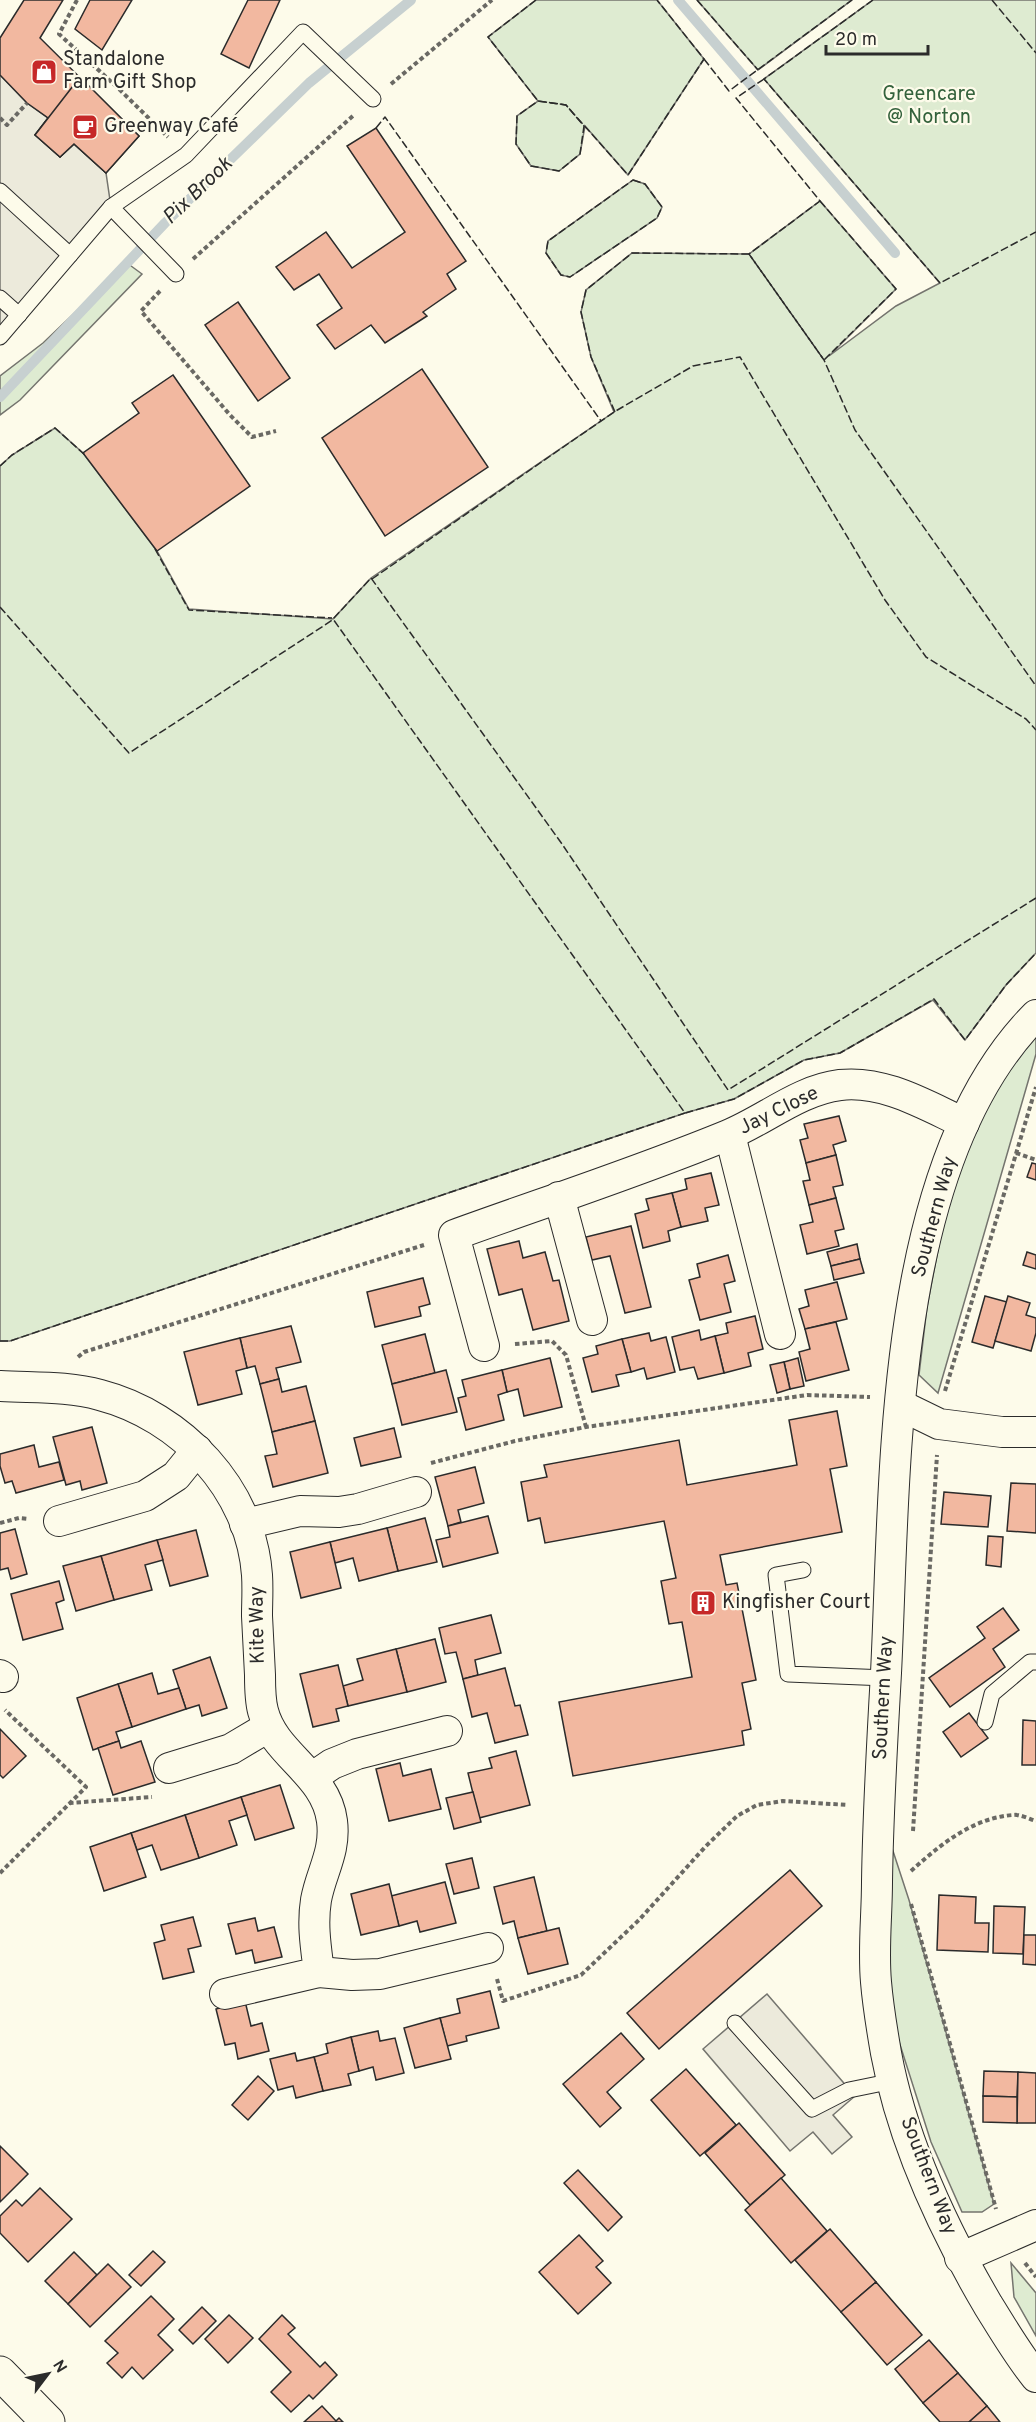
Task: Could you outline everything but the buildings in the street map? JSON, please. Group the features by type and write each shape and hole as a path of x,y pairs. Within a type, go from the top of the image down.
{"street":[{"name":"Southern Way","path":"1036,1015 1021,1030 989,1075 951,1154 921,1261 908,1332 900,1405 878,1807 876,1980 887,2056 912,2146 960,2258 998,2322 1036,2377"},
{"name":"Jay Close","path":"454,1235 730,1135 813,1092 839,1085 861,1084 884,1088 964,1123"},
{"name":"Jay Close","path":"730,1135 780,1334"},
{"path":"559,1197 592,1320"},
{"path":"454,1235 484,1347"},
{"name":"Kite Way","path":"0,1386 79,1390 101,1395 130,1406 163,1423 197,1450 231,1492 245,1524 257,1575 262,1709 268,1727 282,1746 313,1777 329,1807 332,1821 331,1853 316,1898 314,1921 319,1972"},
{"path":"900,1405 939,1424 1002,1432 1036,1432"},
{"path":"59,1521 145,1496 176,1476 197,1450"},
{"path":"245,1524 300,1511 339,1512 358,1509 416,1492"},
{"path":"170,1768 231,1749 268,1727"},
{"path":"313,1777 332,1764 350,1756 447,1731"},
{"path":"225,1994 319,1972 352,1975 380,1974 488,1948"},
{"path":"960,2258 1023,2232"},
{"path":"0,2373 48,2422"}],"lane":[{"path":"0,337 111,207 186,155 303,32 373,99"},
{"path":"0,191 70,255"},
{"path":"111,207 176,274"},
{"path":"0,297 19,315"},
{"path":"803,1570 776,1575 788,1674 886,1678"},
{"path":"985,1722 992,1694 1030,1662 1036,1662"},
{"path":"735,2023 812,2109 849,2091 893,2081"}],"path":[{"path":"77,0 59,34 186,155"},
{"path":"276,431 252,437 230,415 141,311 176,274 373,99 492,0"},
{"path":"0,117 7,125 27,103"},
{"path":"913,1836 939,1424 945,1392 1036,1088"},
{"path":"1016,1154 1036,1160"},
{"path":"40,1388 84,1352 454,1235"},
{"path":"484,1347 552,1341 566,1355 586,1427"},
{"path":"416,1492 417,1466 515,1441 586,1427 807,1395 865,1396 900,1405"},
{"path":"0,1873 86,1786 1,1686"},
{"path":"69,1803 158,1796 170,1768"},
{"path":"488,1948 503,2001 582,1975 646,1913 737,1816 757,1805 783,1802 878,1807"},
{"path":"911,1872 941,1844 977,1824 1015,1814 1036,1821"},
{"path":"910,1881 912,1860"},
{"path":"909,1900 994,2204 1023,2232 1036,2277"}],"green space":[{"path":"536,0 657,0 704,59 628,175 585,126 580,154 559,171 531,166 516,144 517,116 538,101 488,37"},
{"path":"697,0 852,0 758,70"},
{"name":"Greencare @ Norton","path":"873,0 1036,0 1036,953 1006,985 965,1040 933,1000 840,1053 804,1060 734,1099 685,1113 10,1341 0,1341 0,466 12,455 55,428 83,453 157,551 189,609 333,619 371,578 614,412 591,357 581,312 586,290 632,253 749,254 820,201 896,289 829,356 896,306 940,283 764,79"},
{"path":"633,180 645,184 662,207 657,218 570,277 561,275 546,253 548,241"},
{"path":"127,263 142,274 20,400 0,415 0,376 43,343"},
{"path":"1036,1038 1036,1054 938,1393 919,1375 927,1307 955,1162 980,1113 1029,1039"},
{"path":"892,1848 909,1900 994,2204 982,2212 962,2212 931,2142 888,2007"},
{"path":"1011,2263 1036,2293 1036,2336 1014,2297"}],"shaded area":[{"path":"0,75 27,103 48,118 35,135 60,157 74,144 106,173 111,207 0,337"},
{"path":"767,1994 855,2096 833,2115 852,2137 832,2154 813,2132 790,2151 703,2049"}],"waterway":[{"name":"Pix Brook","path":"0,397 165,223 309,83 411,0"},
{"path":"678,0 895,253"}],"fence":[{"path":"536,0 488,37 538,101 566,105 628,175 704,59 657,0"},
{"path":"697,0 758,70"},
{"path":"704,59 729,91 852,0"},
{"path":"873,0 764,79 940,283 1036,232"},
{"path":"992,0 1036,53"},
{"path":"764,79 736,98 820,201"},
{"path":"538,101 566,105 584,126 580,154 559,171 531,166 516,144 517,116 538,101"},
{"path":"376,128 385,117 601,421"},
{"path":"633,180 645,184 662,207 657,218 570,277 561,275 546,253 548,241 633,180"},
{"path":"820,201 896,289 824,360 749,254 820,201"},
{"path":"615,412 591,357 581,312 586,290 632,253 749,254 824,360 855,430 1036,686"},
{"path":"372,579 614,412 693,366 740,357 885,600 926,657 1026,719 1036,730"},
{"path":"0,466 12,455 55,428 85,455"},
{"path":"155,549 189,610 332,618"},
{"path":"1036,898 728,1090 562,844 371,578 333,619 685,1113 734,1099 804,1060 840,1053 934,999 965,1040 1006,985 1036,953"},
{"path":"0,607 129,753 334,619"},
{"path":"0,1341 10,1341 685,1113"}],"place":[{"name":"Standalone Farm Gift Shop","path":"44,72"},
{"name":"Greenway Café","path":"85,127"},
{"name":"Kingfisher Court","path":"703,1603"}]}
